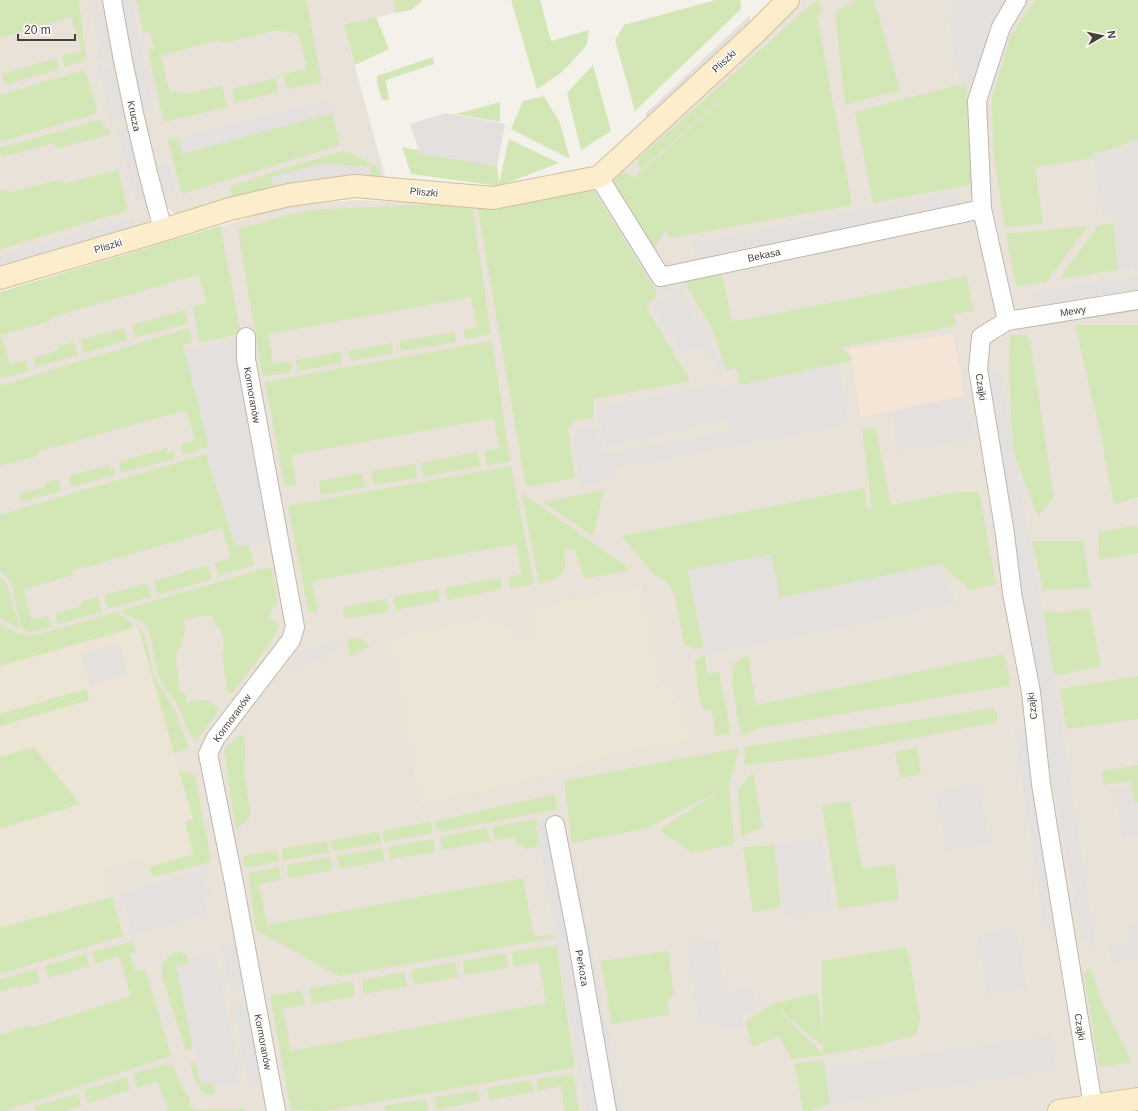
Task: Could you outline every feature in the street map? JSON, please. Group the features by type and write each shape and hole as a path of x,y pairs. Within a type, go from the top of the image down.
{"street":[{"name":"Krucza","path":"112,0 119,43 140,142 163,230"},
{"name":"Pliszki","path":"0,278 230,209 289,195 355,186 493,198 599,177 753,35 788,0"},
{"path":"1007,321 982,209 977,101 1001,27 1017,0"},
{"name":"Bekasa","path":"599,177 661,277 982,209"},
{"name":"Mewy","path":"1007,321 1138,300"},
{"name":"Czajki","path":"1007,321 982,337 978,369 1005,534 1012,593 1031,692 1041,784 1093,1106"},
{"name":"Kormoranów","path":"246,337 246,359 295,627 291,640 215,739 208,754 234,883 276,1111"},
{"name":"Perkoza","path":"555,825 576,932 607,1111"},
{"path":"1059,1111 1138,1099"}],"shaded area":[{"path":"0,0 394,0 395,13 344,26 385,176 383,181 181,217 175,215 168,208 149,213 149,220 146,225 137,231 133,217 0,255"},
{"path":"120,0 131,0 154,110 144,113"},
{"path":"802,0 1138,0 1138,1111 0,1111 0,292 291,205 357,200 472,205 599,179"},
{"path":"955,0 1017,0 983,83 960,86 948,16 957,15"},
{"path":"91,5 104,7 114,64 99,58"},
{"path":"750,15 750,29 652,122 645,114"},
{"path":"96,63 113,69 126,121 112,119"},
{"path":"329,100 332,113 182,154 178,138"},
{"path":"446,113 505,124 497,166 420,154 410,124"},
{"path":"128,128 147,200 136,203 117,131"},
{"path":"1138,140 1138,271 1135,272 1133,264 1118,270 1113,216 1102,216 1093,152 1117,153"},
{"path":"169,164 176,193 165,195 158,167"},
{"path":"322,164 371,166 371,178 338,177 312,179 274,187 271,176"},
{"path":"604,185 669,290 658,294 593,189"},
{"path":"955,191 958,205 696,259 693,243"},
{"path":"133,217 137,231 0,271 0,255"},
{"path":"1138,276 1138,292 1037,307 1033,292"},
{"path":"678,287 726,370 719,373 702,345 681,353 651,304 672,295 669,290"},
{"path":"953,334 965,396 861,417 849,349"},
{"path":"250,337 288,537 249,546 235,545 206,454 209,447 184,349"},
{"path":"839,365 848,425 611,469 613,478 582,486 572,438 577,430 596,426 604,454 732,431 729,420 605,446 598,407 721,384 723,388"},
{"path":"999,370 1054,676 1096,948 1082,941 979,377"},
{"path":"965,396 978,439 896,451 893,411"},
{"path":"771,554 780,598 940,564 957,603 705,655 688,570"},
{"path":"641,585 661,685 673,683 676,700 681,700 690,741 619,754 538,778 483,792 421,804 389,638 488,616 522,638 535,636 530,607"},
{"path":"138,626 193,820 185,822 194,854 146,868 144,860 105,870 112,897 0,928 0,666"},
{"path":"339,640 339,648 330,655 292,668 295,654"},
{"path":"119,644 128,674 90,685 82,654"},
{"path":"1026,727 1059,928 1045,931 1014,729"},
{"path":"979,784 989,843 946,852 936,791"},
{"path":"1132,786 1134,802 1138,802 1138,836 1122,839 1115,788"},
{"path":"546,814 605,1111 586,1111 536,827"},
{"path":"821,838 832,909 785,916 774,845"},
{"path":"574,853 623,1111 613,1111 572,913"},
{"path":"203,869 210,897 204,899 208,913 134,935 121,894"},
{"path":"1138,922 1138,959 1112,964 1110,947 1123,944 1129,940 1132,930 1131,923"},
{"path":"1016,928 1027,988 987,994 977,935"},
{"path":"717,939 725,991 753,987 756,1012 740,1014 742,1027 721,1030 720,1022 700,1025 687,944"},
{"path":"235,944 244,989 231,992 222,947"},
{"path":"215,951 240,1082 213,1086 212,1082 201,1085 176,966 189,963 202,953"},
{"path":"247,1003 261,1081 248,1083 234,1006"},
{"path":"1050,1036 1055,1070 830,1104 825,1067"}],"green space":[{"path":"0,0 79,0 86,60 65,67 62,56 82,51 71,17 0,38"},
{"path":"137,0 306,0 322,82 287,89 283,74 307,69 299,34 277,30 225,43 217,40 161,56 169,91 191,94 222,85 227,107 164,122 148,51 154,49 150,31 143,33"},
{"path":"394,0 423,0 411,10 395,13"},
{"path":"511,0 540,0 551,41 589,30 587,45 561,73 537,89"},
{"path":"716,0 740,0 741,9 635,111 615,40 624,25"},
{"path":"817,0 822,12 817,16 852,205 670,238 665,231 649,257 604,185 624,172 634,178 756,70 640,170 638,159"},
{"path":"856,0 874,0 900,90 845,105 835,12"},
{"path":"1035,0 1138,0 1138,139 1083,160 1035,167 1043,224 1005,227 993,149 992,99 1010,37"},
{"path":"376,17 389,49 355,65 344,25"},
{"path":"433,57 434,64 386,80 389,100 382,100 377,84 377,76"},
{"path":"56,58 60,69 5,85 2,74"},
{"path":"593,65 611,131 581,150 567,93"},
{"path":"85,70 97,110 94,114 0,142 0,95"},
{"path":"275,78 278,92 235,103 232,89"},
{"path":"966,83 975,184 873,203 855,112"},
{"path":"544,96 560,123 570,159 511,129 523,101"},
{"path":"500,102 500,122 456,114"},
{"path":"332,113 340,145 182,194 168,141 178,138 182,154"},
{"path":"100,120 111,134 56,149 54,143 4,157 0,154 0,148"},
{"path":"509,139 559,163 499,186 411,174 402,147 497,166 499,184"},
{"path":"343,151 379,168 381,178 371,178 371,166 271,176 274,187 233,199 230,187 269,173"},
{"path":"118,170 127,208 125,211 0,249 0,191 8,189 9,193 62,179 64,184"},
{"path":"593,189 658,294 646,307 690,381 593,399 594,417 575,421 568,427 575,478 526,487 478,209"},
{"path":"421,205 472,205 491,334 465,339 464,330 477,327 471,297 268,334 273,364 291,361 292,368 288,373 264,376 262,374 238,229 309,210"},
{"path":"1114,223 1118,270 1059,279 1098,226"},
{"path":"220,226 241,334 199,342 193,307 207,303 199,274 50,318 50,321 1,335 10,365 26,360 29,371 0,379 0,292"},
{"path":"1088,226 1046,282 1016,286 1006,234"},
{"path":"722,275 732,322 967,276 973,311 954,314 956,326 842,347 853,360 740,385 737,368 726,370 714,333 685,282"},
{"path":"185,310 188,323 135,338 132,325"},
{"path":"1075,325 1138,325 1138,497 1114,504 1100,431"},
{"path":"123,328 127,340 84,353 81,340"},
{"path":"189,328 192,343 183,345 209,447 183,455 180,445 195,440 186,410 36,452 37,456 0,466 0,386"},
{"path":"454,332 456,342 401,351 400,341"},
{"path":"1010,335 1026,335 1030,342 1054,497 1038,516 1013,451 1009,370"},
{"path":"492,341 510,461 487,466 484,451 500,448 494,418 291,455 296,485 285,487 265,382"},
{"path":"74,342 78,355 36,367 33,358 59,350 58,347"},
{"path":"392,343 393,353 350,361 348,351"},
{"path":"340,352 342,363 298,371 296,360"},
{"path":"875,427 891,505 958,492 979,492 996,584 970,590 940,564 779,598 688,571 703,648 693,649 684,644 675,595 667,582 654,575 622,536 865,488 866,509 872,509 862,429"},
{"path":"167,448 168,453 173,451 175,454 174,459 121,473 119,462"},
{"path":"477,452 480,466 423,477 420,463"},
{"path":"206,454 235,545 249,546 254,565 219,575 215,563 231,558 222,528 72,571 73,575 23,590 32,620 48,616 51,627 28,633 21,628 11,581 0,570 0,515"},
{"path":"415,464 417,478 373,485 371,471"},
{"path":"109,465 110,469 114,468 116,474 71,488 68,476"},
{"path":"511,466 534,583 510,589 508,577 522,574 516,544 312,581 318,611 309,613 288,506"},
{"path":"362,473 365,487 321,495 319,481"},
{"path":"59,479 61,491 21,502 19,494 45,487 45,483"},
{"path":"604,490 593,536 543,502"},
{"path":"522,493 631,570 584,579 575,549 564,550 565,565 563,573 553,579 539,583"},
{"path":"1136,525 1138,528 1138,553 1100,560 1098,533"},
{"path":"1032,541 1083,541 1090,588 1043,590"},
{"path":"208,565 212,579 158,595 154,581"},
{"path":"271,567 278,601 276,605 271,608 269,618 279,624 264,652 231,694 224,689 227,687 222,655 224,646 221,629 215,625 212,616 202,616 184,620 185,631 176,659 180,693 185,692 186,703 207,700 220,708 196,741 187,728 178,705 159,677 152,643 146,626 122,612 122,610"},
{"path":"0,577 7,584 20,629 0,618"},
{"path":"500,578 502,587 499,590 447,600 445,588"},
{"path":"147,583 151,597 108,609 104,595"},
{"path":"438,589 439,601 396,610 393,597"},
{"path":"98,597 102,612 58,624 55,614 82,606 81,602"},
{"path":"386,599 389,607 387,612 345,619 343,607"},
{"path":"1089,608 1101,666 1054,676 1043,610 1060,613"},
{"path":"116,612 131,622 133,628 0,666 0,624 19,634 34,635"},
{"path":"138,626 145,637 154,675 174,709 189,748 174,753"},
{"path":"347,638 359,638 371,645 350,657"},
{"path":"1004,654 1011,685 760,728 741,736 732,682 733,664 748,655 756,705"},
{"path":"705,655 707,674 719,671 731,733 716,736 712,711 702,709 698,690 695,661"},
{"path":"1138,676 1138,719 1067,729 1060,689"},
{"path":"86,689 89,700 0,726 0,714"},
{"path":"994,708 997,714 997,722 816,757 744,765 745,747"},
{"path":"243,733 245,747 244,772 251,816 236,830 224,749"},
{"path":"34,747 80,804 0,829 0,757"},
{"path":"739,748 729,785 734,844 693,853 659,830 723,789 647,828 572,843 564,781"},
{"path":"917,748 921,774 901,778 895,752"},
{"path":"1138,765 1138,802 1134,802 1131,781 1104,785 1102,771"},
{"path":"179,770 188,772 195,776 211,862 153,877 150,867 194,854 185,822 193,819"},
{"path":"753,772 762,827 741,837 738,790"},
{"path":"555,794 557,809 440,832 436,829 435,822 437,821"},
{"path":"850,801 862,869 895,864 899,899 839,909 822,805"},
{"path":"537,819 542,846 525,849 524,845 517,846 515,837 495,840 492,827"},
{"path":"428,822 432,826 432,833 386,842 383,837 383,832 385,831"},
{"path":"487,828 490,841 442,850 440,837"},
{"path":"377,832 380,834 381,843 334,851 331,845 332,841 334,840"},
{"path":"433,839 435,852 390,859 388,847"},
{"path":"327,841 329,852 286,860 283,859 282,850 284,848"},
{"path":"774,845 781,907 753,912 743,847"},
{"path":"382,848 384,861 340,869 337,856"},
{"path":"276,850 279,861 248,868 244,863 244,856"},
{"path":"330,857 333,870 289,878 287,865"},
{"path":"279,867 281,880 259,884 267,925 523,878 534,937 553,934 554,938 339,976 256,930 248,873"},
{"path":"112,897 123,936 0,974 0,928"},
{"path":"132,942 136,952 130,955 135,972 145,969 171,1056 4,1111 0,1111 0,1035 31,1025 32,1028 131,996 119,956 95,964 92,952"},
{"path":"556,945 575,1067 325,1111 291,1110 270,996 299,991 302,992 304,1005 283,1009 291,1051 546,1003 539,962 514,966 512,952"},
{"path":"907,947 920,1019 916,1035 864,1048 792,1060 779,1036 752,1047 746,1021 772,1004 818,993 823,1039 822,961","holes":["777,1008 823,1046 823,1054"]},
{"path":"668,951 674,994 671,998 667,999 669,1014 612,1024 601,961"},
{"path":"179,952 187,955 189,963 176,966 193,1049 186,1051 162,976 162,967 165,960 174,953"},
{"path":"506,953 508,968 465,975 463,961"},
{"path":"86,954 89,966 49,978 45,966"},
{"path":"455,962 458,977 414,985 411,970"},
{"path":"1091,968 1100,998 1132,1062 1099,1067 1084,973"},
{"path":"36,969 40,982 19,988 18,986 0,992 0,980"},
{"path":"404,972 407,986 364,994 362,980"},
{"path":"353,981 355,996 312,1004 309,989"},
{"path":"824,1060 830,1104 810,1111 803,1111 795,1064"},
{"path":"195,1061 201,1085 213,1082 215,1094 204,1093 200,1089 195,1079 190,1062"},
{"path":"168,1064 168,1066 173,1066 183,1090 190,1098 189,1106 195,1110 244,1109 245,1111 168,1111 158,1081 137,1088 133,1074"},
{"path":"573,1074 579,1111 565,1111 561,1086 538,1091 537,1079"},
{"path":"126,1077 130,1090 88,1103 84,1090"},
{"path":"531,1080 533,1092 489,1100 487,1088"},
{"path":"477,1090 480,1101 436,1110 435,1098 437,1097"},
{"path":"78,1094 81,1106 65,1111 36,1111 35,1106"},
{"path":"426,1099 428,1111 385,1111 385,1106"}]}
